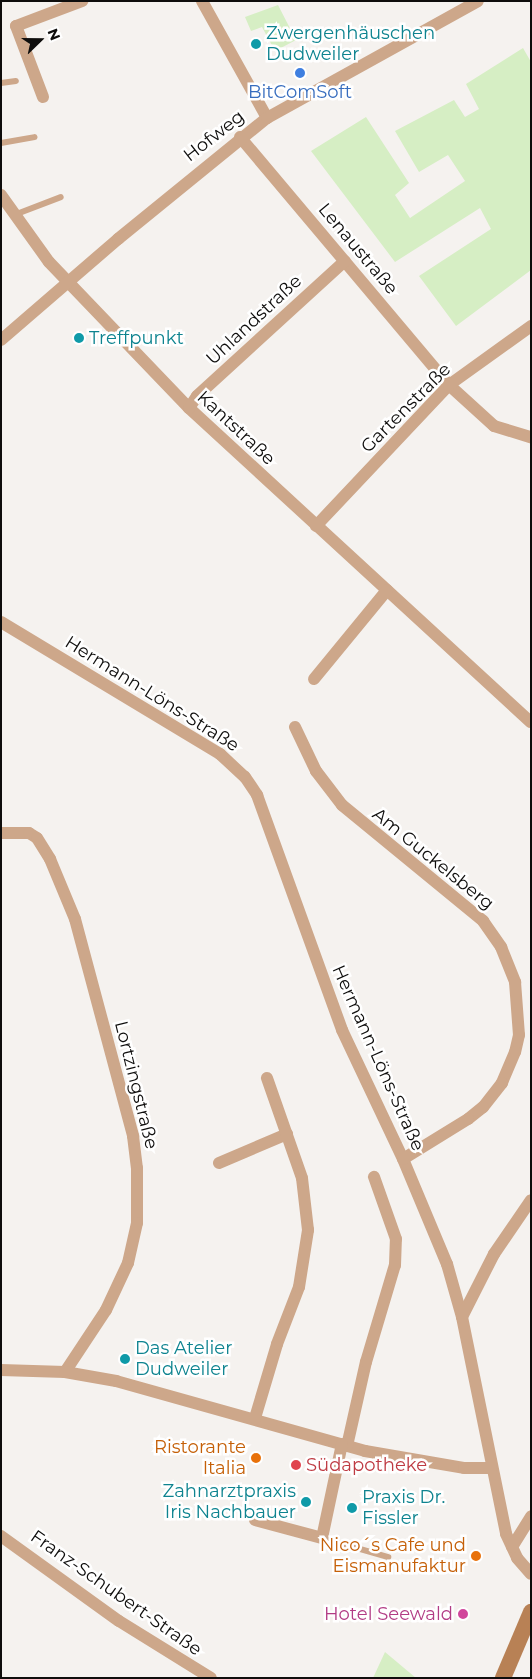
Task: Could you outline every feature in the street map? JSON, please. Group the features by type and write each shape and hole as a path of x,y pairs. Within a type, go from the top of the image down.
{"street":[{"path":"43,98 16,26 82,1"},
{"path":"202,1 267,118"},
{"name":"Hofweg","path":"1,340 240,137 267,118 478,1"},
{"name":"Lenaustraße","path":"240,137 449,385 494,426 531,437"},
{"name":"Kantstraße","path":"1,195 14,215 69,283 188,408 531,722"},
{"name":"Uhlandstraße","path":"188,408 197,396 345,260"},
{"name":"Gartenstraße","path":"316,526 449,385 531,326"},
{"path":"314,680 386,590"},
{"name":"Hermann-Löns-Straße","path":"1,622 220,754 245,777 269,822 342,1030 404,1159 447,1264 462,1317 491,1468 512,1547 531,1574"},
{"name":"Am Guckelsberg","path":"295,727 316,771 342,805 483,921 502,947 515,982 519,1035 516,1052 502,1083 483,1107 468,1119 404,1159"},
{"name":"Lortzingstraße","path":"1,833 29,833 37,838 50,859 76,919 132,1136 138,1168 137,1223 128,1263 106,1310 65,1372"},
{"path":"255,1418 306,1259 306,1200 287,1134 267,1078"},
{"path":"219,1163 287,1134"},
{"path":"255,1520 322,1538 366,1362 395,1265 396,1239 374,1176"},
{"path":"462,1317 494,1254 531,1200"},
{"path":"1,1370 65,1372 116,1380 345,1445 426,1463 464,1468 491,1468"},
{"path":"512,1547 531,1517"},
{"name":"Franz-Schubert-Straße","path":"1,1536 119,1621 211,1678"},
{"path":"503,1678 531,1612"}],"lane":[{"path":"1,83 16,81"},
{"path":"1,143 34,137"},
{"path":"14,215 61,197"},
{"path":"322,1538 388,1557"}],"green space":[{"path":"278,5 296,40 275,51 262,27 251,31 245,17"},
{"path":"523,48 531,62 531,270 456,326 419,276 491,229 480,208 395,262 311,151 366,117 409,183 395,195 410,218 465,181 448,155 419,172 395,131 454,100 465,117 479,109 466,84"},
{"path":"385,1652 416,1678 373,1678"}],"place":[{"name":"Zwergenhäuschen Dudweiler","path":"256,44"},
{"name":"BitComSoft","path":"300,73"},
{"name":"Treffpunkt","path":"79,338"},
{"name":"Das Atelier Dudweiler","path":"125,1359"},
{"name":"Ristorante Italia","path":"256,1458"},
{"name":"Südapotheke","path":"296,1465"},
{"name":"Zahnarztpraxis Iris Nachbauer","path":"306,1502"},
{"name":"Praxis Dr. Fissler","path":"352,1508"},
{"name":"Nico´s Cafe und Eismanufaktur","path":"476,1556"},
{"name":"Hotel Seewald","path":"463,1614"}]}
